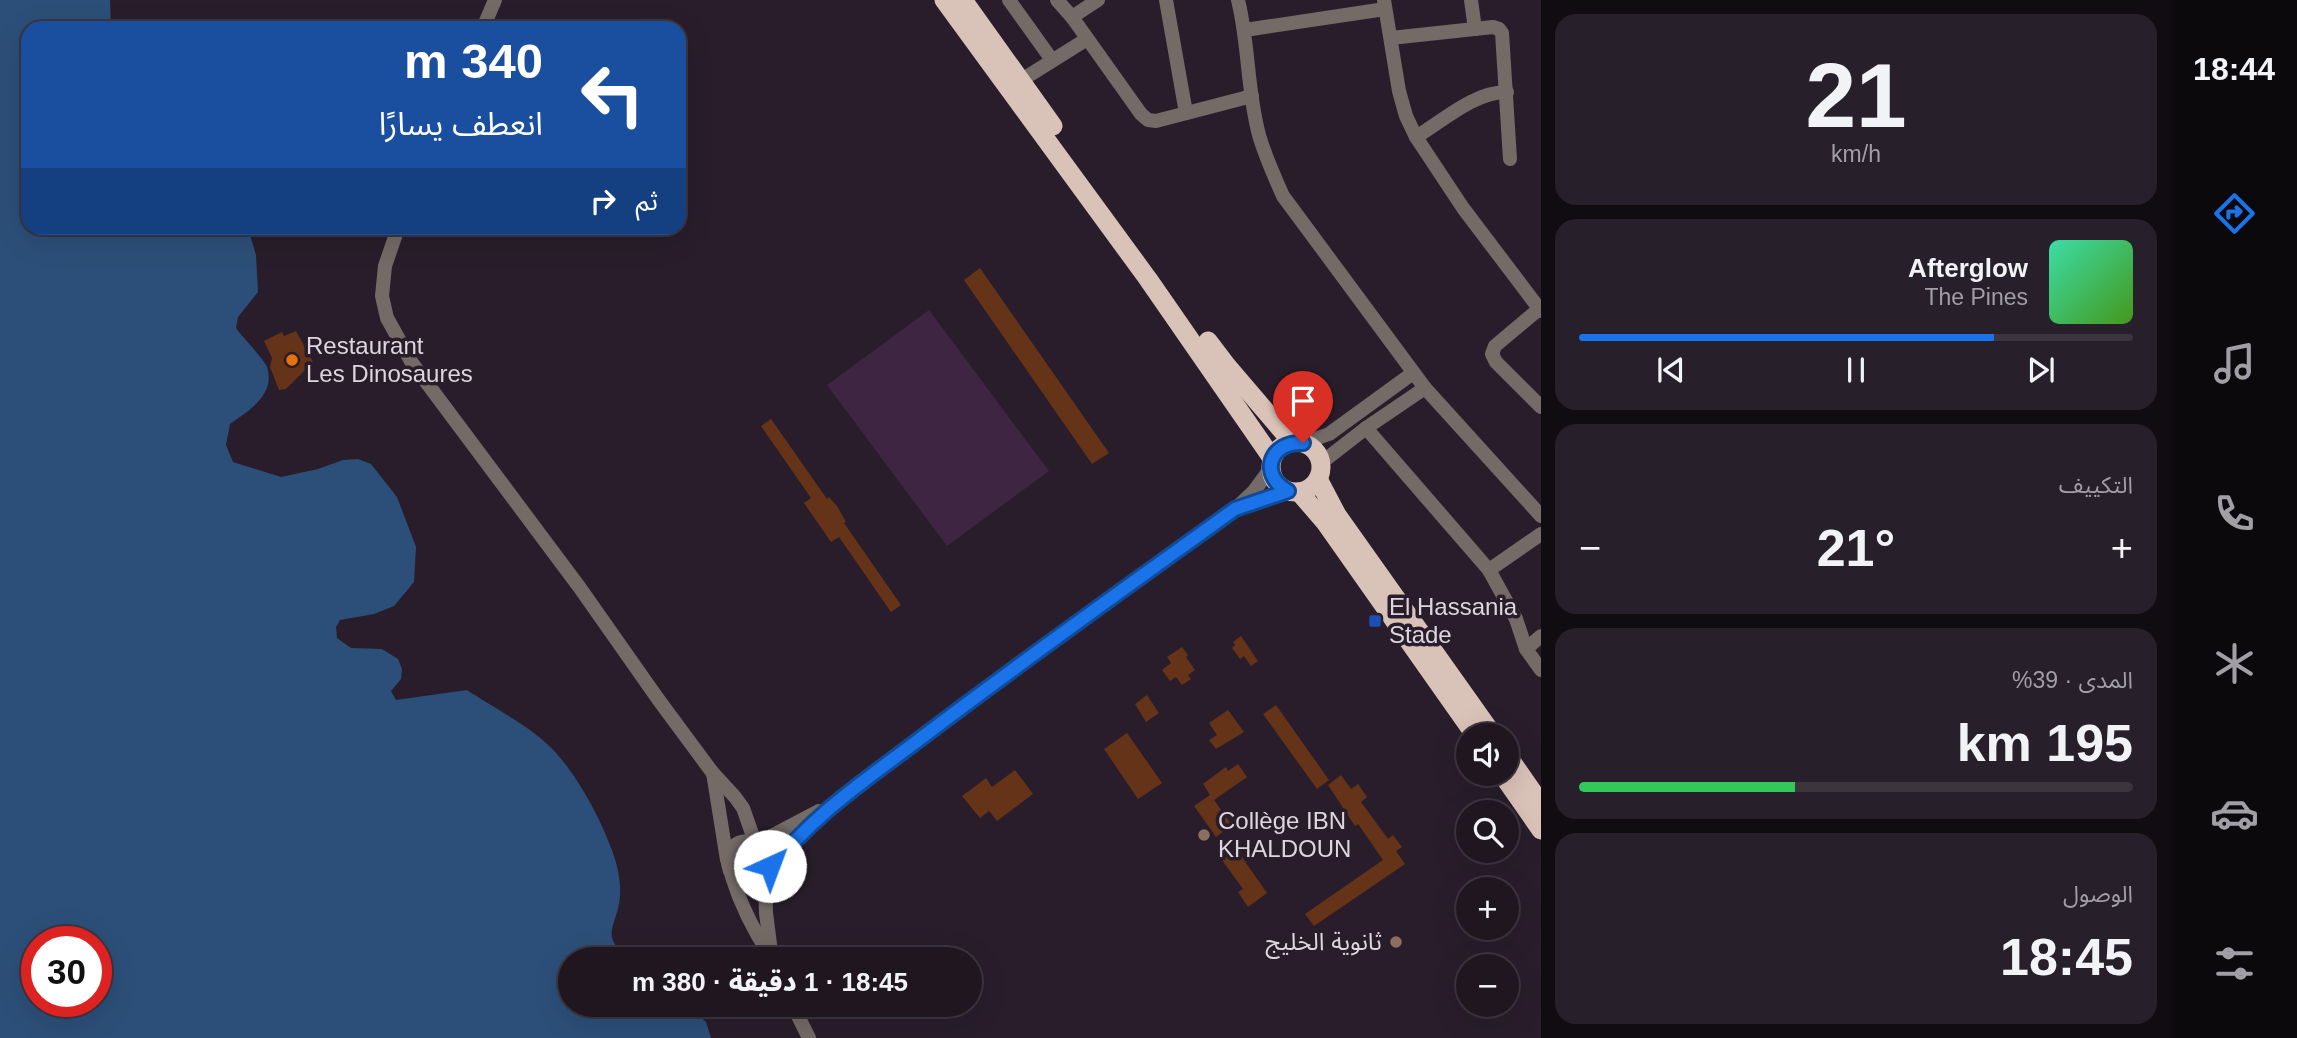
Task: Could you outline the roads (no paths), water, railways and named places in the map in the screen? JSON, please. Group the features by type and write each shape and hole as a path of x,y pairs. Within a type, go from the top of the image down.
{"highway":[{"path":"944,0 1156,291 1271,463 1273,478 1279,486 1293,492 1325,522 1467,723"},
{"path":"963,0 1227,366 1298,442 1313,448 1337,515 1484,723"},
{"path":"1271,463 1277,450 1298,442"},
{"path":"1293,492 1306,490 1320,471"},
{"path":"1519,772 1541,804"},
{"path":"1510,786 1541,830"}],"street":[{"path":"486,21 495,0"},
{"path":"1009,0 1052,60"},
{"path":"1057,0 1148,120 1156,121 1252,96"},
{"path":"1072,17 1098,0"},
{"path":"1166,0 1186,113"},
{"path":"1238,0 1245,30 1259,134 1269,166 1283,196 1425,388 1541,516"},
{"path":"1471,0 1475,29"},
{"path":"1245,30 1385,5 1398,91 1416,137 1463,208 1540,310 1495,346 1492,354 1496,362 1541,407"},
{"path":"1391,38 1493,27 1499,29 1502,33 1507,92 1510,159"},
{"path":"1020,81 1087,39"},
{"path":"1416,137 1481,96 1507,92"},
{"path":"395,235 384,266 382,296 387,318 412,363 712,772 743,808 757,842 769,855 766,913 770,947"},
{"path":"1298,442 1329,434 1413,373"},
{"path":"1320,471 1366,428 1425,388"},
{"path":"1366,428 1489,570 1516,619 1526,649 1541,670"},
{"path":"732,877 749,884 767,874 784,851 833,804 948,716 1235,509 1254,491 1271,463"},
{"path":"1235,509 1293,492"},
{"path":"1489,570 1541,534"},
{"path":"1526,649 1541,636"},
{"path":"712,772 732,877 755,932 764,947"},
{"path":"727,859 737,844 757,842 833,804"},
{"path":"798,1017 809,1038"}],"water":[{"path":"0,0 110,0 111,21 21,21 21,235 250,235 256,255 258,292 238,317 236,328 265,363 269,377 268,386 259,401 230,424 226,445 233,462 281,477 343,460 358,459 371,464 397,497 416,547 414,582 394,606 374,614 340,620 336,627 337,638 351,648 382,649 398,659 402,669 401,679 391,691 396,700 467,690 547,744 583,790 612,849 618,869 619,905 612,930 612,937 618,947 558,947 558,1017 701,1017 706,1022 711,1038 0,1038"}],"place":[{"name":"Restaurant Les Dinosaures","path":"292,360"},
{"name":"El Hassania Stade","path":"1375,621"},
{"name":"Collège IBN KHALDOUN","path":"1204,835"},
{"name":"ثانوية الخليج","path":"1396,942"}]}
